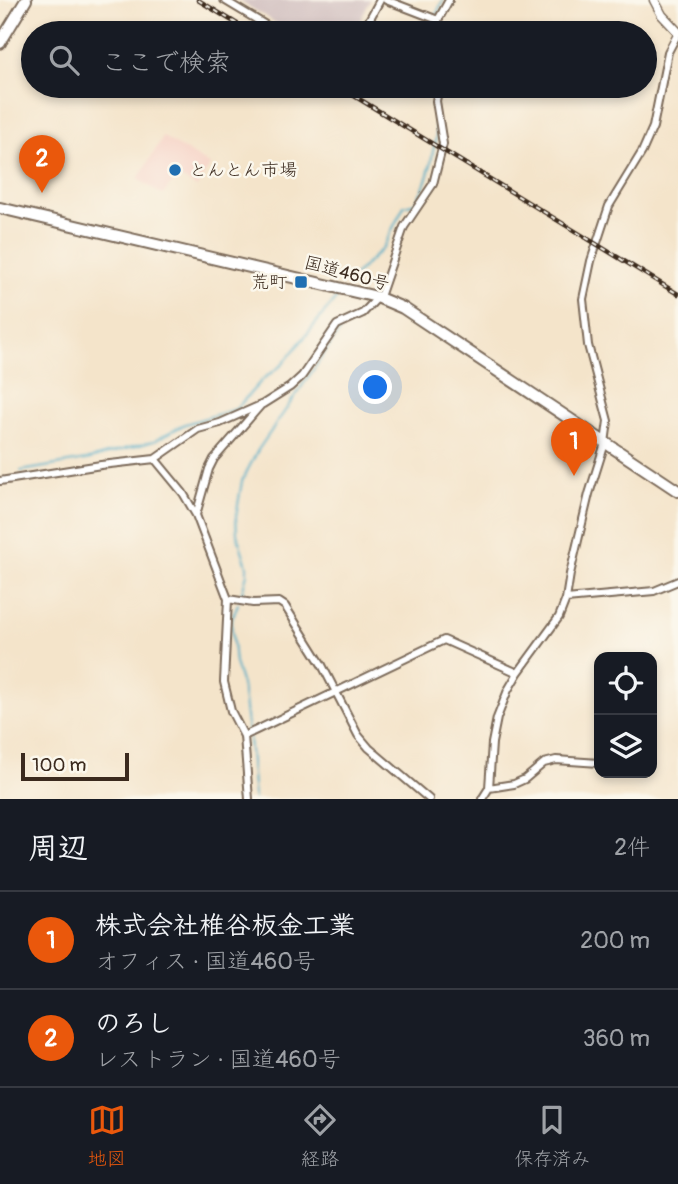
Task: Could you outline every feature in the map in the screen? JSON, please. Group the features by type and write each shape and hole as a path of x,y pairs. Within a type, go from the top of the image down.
{"highway":[{"path":"0,29 24,0"},
{"path":"0,43 24,0"},
{"name":"国道460号","path":"0,208 377,297 403,308 678,491"}],"street":[{"path":"225,0 259,21"},
{"path":"369,21 380,0"},
{"path":"386,0 438,20 449,0"},
{"path":"482,799 489,788 492,743 497,718 518,673 559,617 566,599 589,494 605,443 608,421 588,345 583,299 609,206 642,152 653,127 668,52 678,32 654,0"},
{"path":"0,481 101,465 155,460 198,429 220,423 262,404 303,376 337,326 363,313 381,293 404,227 433,184 443,144 437,98"},
{"path":"196,515 214,459 262,404"},
{"path":"155,460 183,493 196,515 228,599 224,682 232,711 244,736 249,799"},
{"path":"566,599 654,591 678,581"},
{"path":"228,599 253,603 279,602 285,606 322,665 358,735 369,748 429,799"},
{"path":"244,736 444,640 518,673"},
{"path":"489,788 514,784 525,779 544,763 556,760 594,762"}],"shaded area":[{"path":"238,0 370,0 360,21 273,21"},
{"name":"とんとん市場","path":"163,137 210,165 197,187 177,176 163,195 138,179"}],"waterway":[{"path":"436,15 443,0"},
{"path":"352,278 383,248 404,206 416,203 422,191 436,139 434,98"},
{"path":"21,471 86,460 154,441 185,424 236,409 263,379 282,365 338,296"},
{"path":"240,599 247,574 237,534 236,517 242,481 258,450 340,331"},
{"path":"238,604 231,621 235,663 242,685 248,732"},
{"path":"249,737 254,799"}],"railway":[{"path":"198,0 232,21"},
{"path":"358,98 678,294"}],"place":[{"name":"とんとん市場","path":"175,170"},
{"name":"のろし","path":"42,193"},
{"name":"荒町","path":"301,282"},
{"name":"株式会社椎谷板金工業","path":"574,476"}]}
